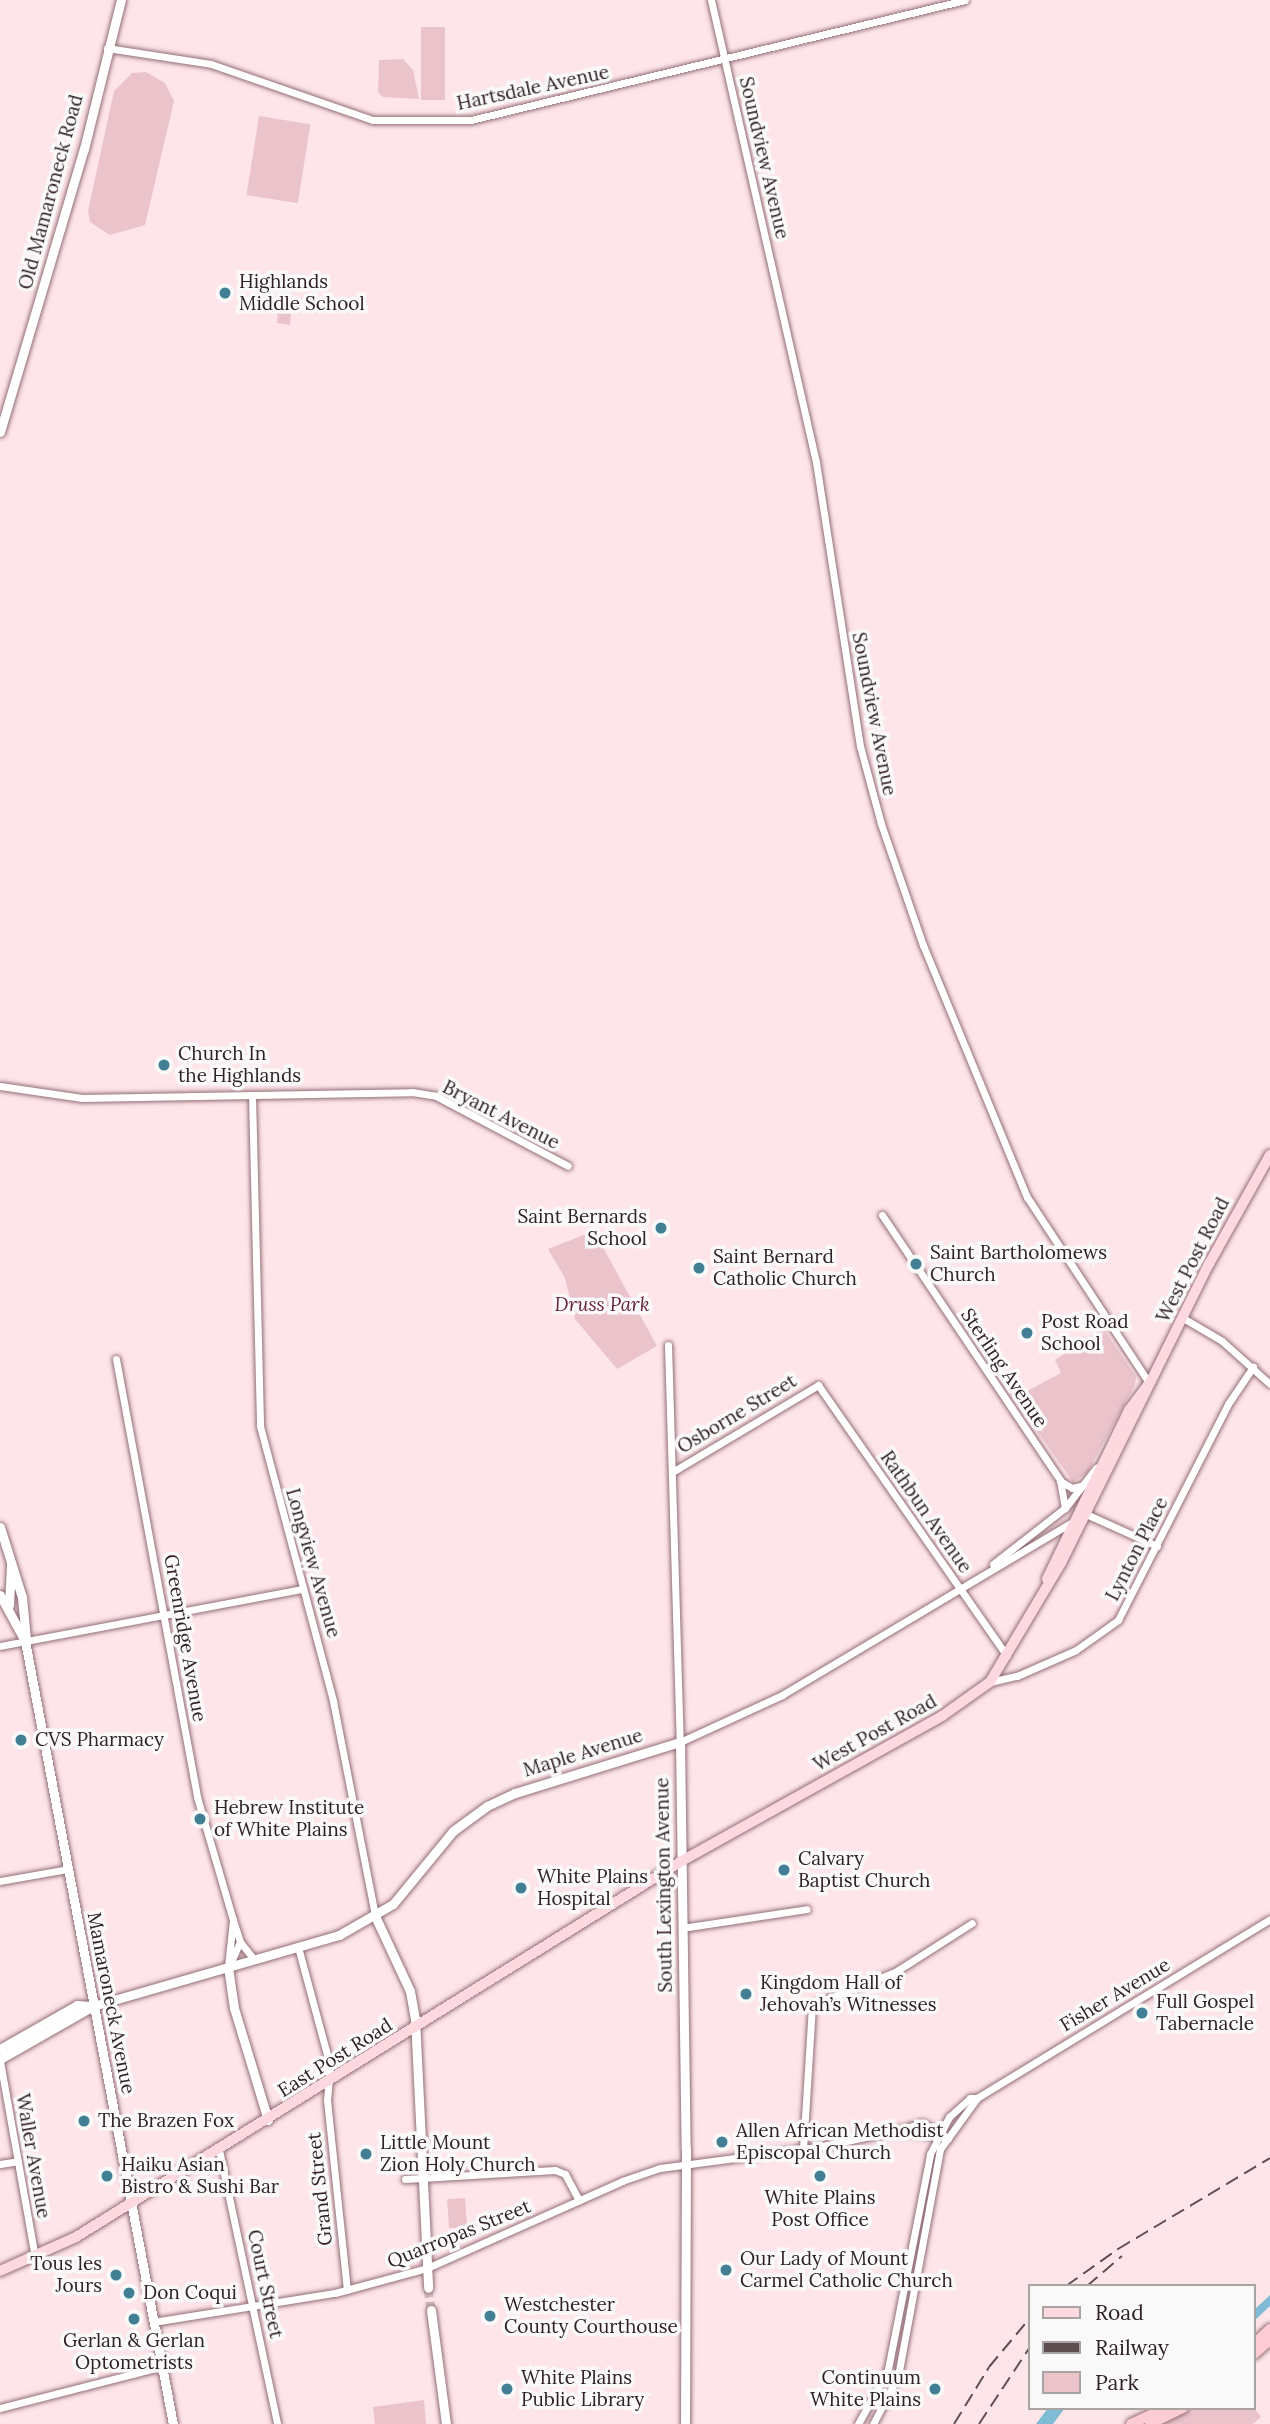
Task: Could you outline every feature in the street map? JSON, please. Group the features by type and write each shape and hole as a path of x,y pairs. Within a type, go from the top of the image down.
{"highway":[{"path":"1256,2342 1270,2329"},
{"path":"1256,2352 1270,2340"},
{"path":"1131,2424 1178,2410"},
{"path":"1121,2424 1150,2420"}],"main road":[{"name":"Old Mamaroneck Road","path":"0,432 84,149 121,0"},
{"name":"West Post Road","path":"680,1862 942,1716 990,1682 1007,1657 1086,1514 1146,1397 1149,1383 1270,1155"},
{"name":"West Post Road","path":"1043,1590 1072,1522 1107,1453 1141,1388 1149,1383"},
{"path":"0,1527 24,1607 25,1641"},
{"path":"9,1608 11,1565"},
{"name":"Mamaroneck Avenue","path":"0,1595 25,1641 160,2367 173,2424"},
{"name":"South Lexington Avenue","path":"680,1742 686,2163 685,2424"},
{"name":"Maple Avenue","path":"0,2060 93,2006 339,1935 375,1916 401,1896 453,1831 487,1806 680,1742"},
{"name":"East Post Road","path":"0,2271 35,2257 130,2204 328,2084 680,1862"},
{"name":"Longview Avenue","path":"375,1916 410,1991 417,2028 428,2288"},
{"path":"228,1967 231,1996 268,2120"},
{"name":"Maple Avenue","path":"0,2049 77,2006 93,2006"},
{"path":"430,2309 446,2424"}],"street":[{"name":"Soundview Avenue","path":"711,0 816,462 860,746 881,824 923,945 1027,1197 1149,1383"},
{"name":"Hartsdale Avenue","path":"107,48 211,64 348,114 409,123 484,118 965,0"},
{"name":"Bryant Avenue","path":"0,1086 82,1098 412,1092 436,1096 568,1166"},
{"name":"Longview Avenue","path":"253,1095 260,1426 333,1701 375,1916"},
{"name":"Sterling Avenue","path":"882,1215 1060,1480 1065,1508"},
{"path":"1183,1318 1207,1331 1270,1384"},
{"name":"South Lexington Avenue","path":"668,1345 674,1471 680,1742"},
{"name":"Greenridge Avenue","path":"116,1359 197,1797 240,1942 254,1959"},
{"name":"Lynton Place","path":"990,1682 1017,1676 1102,1634 1130,1602 1233,1396 1253,1367"},
{"name":"Osborne Street","path":"674,1471 818,1385"},
{"name":"Rathbun Avenue","path":"818,1385 1007,1657"},
{"path":"990,1567 1004,1553 1065,1508 1107,1453"},
{"path":"1060,1480 1075,1489 1085,1485"},
{"path":"1086,1514 1157,1546"},
{"name":"Maple Avenue","path":"680,1742 763,1706 990,1567 1086,1514"},
{"path":"0,1646 302,1589"},
{"path":"0,1881 68,1869"},
{"path":"682,1928 807,1909"},
{"name":"Fisher Avenue","path":"939,2134 956,2108 1270,1919"},
{"name":"Greenridge Avenue","path":"228,1967 233,1920"},
{"path":"803,2149 812,2006 895,1972 972,1923"},
{"path":"228,1967 240,1942"},
{"name":"Grand Street","path":"298,1947 326,2041 347,2290"},
{"name":"Waller Avenue","path":"0,2060 35,2257"},
{"name":"Fisher Avenue","path":"873,2424 898,2376 936,2167 948,2138 976,2098"},
{"path":"686,2163 803,2149 899,2130 906,2124 922,2123 948,2138"},
{"path":"858,2424 888,2369 930,2154 939,2134"},
{"name":"Court Street","path":"219,2150 255,2306 277,2424"},
{"path":"0,2164 18,2161"},
{"name":"Quarropas Street","path":"153,2322 347,2290 427,2268 631,2178 686,2163"},
{"path":"405,2179 555,2170 565,2174 579,2200"},
{"path":"0,2408 160,2367"}],"green space":[{"path":"421,27 445,27 445,100 421,100"},
{"path":"403,59 413,70 419,99 383,97 378,92 379,60"},
{"path":"146,72 165,83 174,101 145,225 110,235 90,222 88,211 114,91 132,73"},
{"path":"259,116 310,124 298,203 246,195"},
{"path":"270,298 286,300 283,312 291,314 290,325 277,323 278,311 269,310"},
{"name":"Druss Park","path":"594,1231 657,1346 617,1369 575,1319 565,1278 548,1249"},
{"path":"1103,1328 1136,1377 1135,1385 1087,1473 1073,1482 1014,1398 1061,1373 1055,1360"},
{"path":"465,2198 467,2227 449,2228 447,2199"},
{"path":"424,2400 426,2424 375,2424 373,2407"},
{"path":"1185,2410 1256,2410 1261,2417 1253,2424 1158,2424"}],"water":[{"path":"1270,2295 1270,2306 1256,2319 1256,2308"},
{"path":"1046,2410 1064,2410 1053,2424 1036,2424"}],"tunnel":[{"path":"428,2288 431,2310"}],"railway":[{"path":"1069,2284 1118,2249 1270,2158"},
{"path":"1089,2284 1122,2256"},
{"path":"954,2424 989,2367 1028,2320"},
{"path":"979,2424 1028,2350"}],"place":[{"name":"Highlands Middle School","path":"225,293"},
{"name":"Church In the Highlands","path":"164,1065"},
{"name":"Saint Bernards School","path":"661,1228"},
{"name":"Saint Bartholomews Church","path":"916,1264"},
{"name":"Saint Bernard Catholic Church","path":"699,1268"},
{"name":"Post Road School","path":"1027,1333"},
{"name":"CVS Pharmacy","path":"21,1740"},
{"name":"Hebrew Institute of White Plains","path":"200,1819"},
{"name":"Calvary Baptist Church","path":"784,1870"},
{"name":"White Plains Hospital","path":"521,1888"},
{"name":"Kingdom Hall of Jehovah’s Witnesses","path":"746,1994"},
{"name":"Full Gospel Tabernacle","path":"1142,2013"},
{"name":"The Brazen Fox","path":"84,2121"},
{"name":"Allen African Methodist Episcopal Church","path":"722,2142"},
{"name":"Little Mount Zion Holy Church","path":"366,2154"},
{"name":"Haiku Asian Bistro & Sushi Bar","path":"107,2176"},
{"name":"White Plains Post Office","path":"820,2176"},
{"name":"Our Lady of Mount Carmel Catholic Church","path":"726,2270"},
{"name":"Tous les Jours","path":"116,2275"},
{"name":"Don Coqui","path":"129,2293"},
{"name":"Westchester County Courthouse","path":"490,2316"},
{"name":"Gerlan & Gerlan Optometrists","path":"134,2319"},
{"name":"White Plains Public Library","path":"507,2389"},
{"name":"Continuum White Plains","path":"935,2389"}]}
